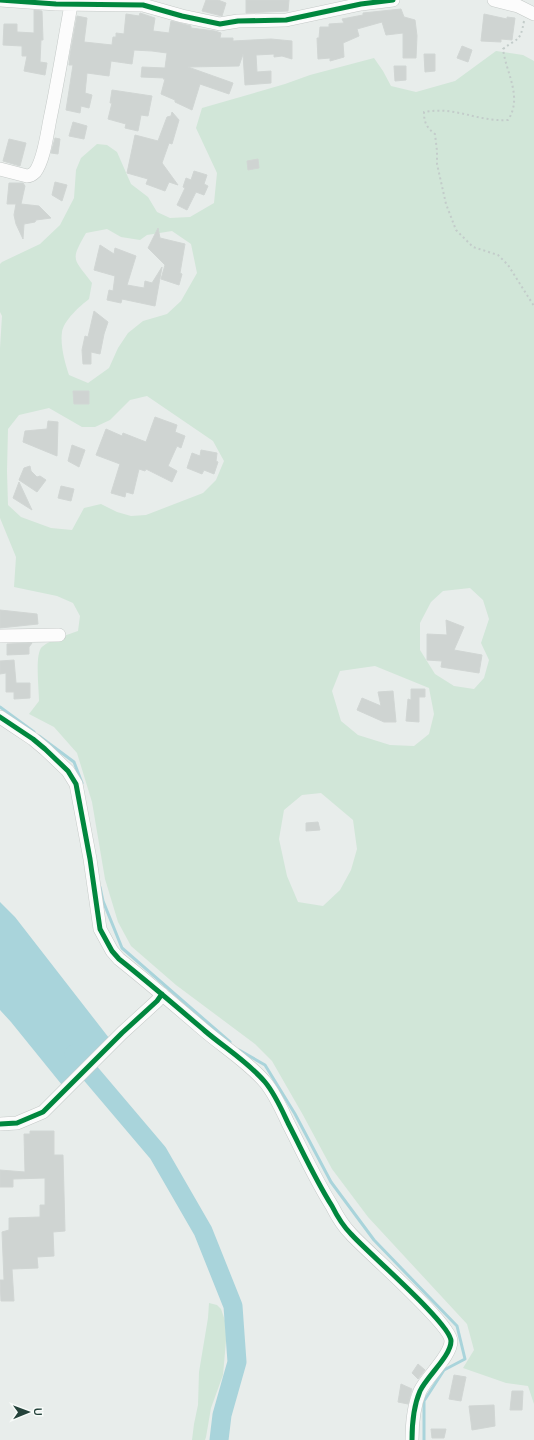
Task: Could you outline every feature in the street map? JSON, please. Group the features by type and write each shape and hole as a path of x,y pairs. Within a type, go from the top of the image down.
{"street":[{"path":"0,0 71,4 143,5 182,16 220,24 238,21 286,20 340,5 393,0"},
{"path":"494,0 518,6 530,12"},
{"path":"0,169 27,176 31,175 37,168 43,154 60,74 71,4"},
{"path":"0,636 59,635"},
{"path":"0,716 39,744 68,771 72,777 78,792 100,929 112,951 118,959 234,1053 264,1082 276,1098 324,1193 350,1234 409,1289 442,1324 450,1335 451,1341 448,1353 431,1373 420,1392 413,1421 412,1440"},
{"path":"0,1124 28,1119 43,1112 122,1033 148,1010 162,994"}],"path":[{"path":"530,12 518,40 503,48 515,98 513,110 508,120 488,120 452,111 435,110 424,112 424,122 428,129 434,134 437,151 437,164 446,204 456,230 473,247 498,255 508,265 534,306"}],"green space":[{"path":"496,51 523,55 534,61 534,1404 528,1386 506,1383 463,1368 474,1350 467,1324 368,1217 332,1169 272,1061 255,1044 176,985 131,946 118,922 105,879 92,802 77,753 54,727 29,714 39,701 38,658 41,648 53,640 78,631 80,616 73,603 57,596 14,587 16,557 0,518 0,348 2,316 0,312 0,264 40,244 60,225 74,198 76,170 81,158 97,144 107,145 117,152 131,184 148,197 157,212 170,218 190,217 214,203 217,173 196,128 202,108 285,84 310,75 374,58 391,86 416,92 455,81","holes":["107,229 121,237 140,240 147,235 172,231 191,244 197,273 181,301 167,314 143,321 128,333 118,348 109,368 88,383 69,375 63,354 62,343 63,327 77,309 89,299 92,283 81,269 76,259 78,249 86,233","147,396 213,441 224,461 216,480 203,493 146,515 131,516 117,512 101,504 84,508 72,530 51,528 21,517 8,505 8,429 19,415 49,408 82,427 95,427 110,420 130,400","470,588 483,600 489,619 481,643 489,660 484,678 474,689 454,686 435,674 420,650 420,623 431,602 443,591","375,666 429,688 434,714 429,734 414,746 390,745 358,735 341,721 332,691 340,671","321,793 353,820 357,849 351,870 340,890 323,906 298,902 287,876 279,839 284,810 302,795"]},
{"path":"209,1303 217,1305 221,1309 229,1332 226,1341 223,1375 211,1408 205,1440 192,1440 198,1405 199,1372"}],"water":[{"path":"0,902 15,917 109,1038 62,1085 0,1010"}],"building":[{"path":"206,0 218,0 226,3 222,16 202,11"},
{"path":"246,0 289,0 288,11 246,13"},
{"path":"401,9 404,17 415,20 417,36 416,58 403,58 403,33 386,35 382,22 357,29 359,36 343,43 344,57 330,61 330,58 318,59 317,38 319,38 320,27 329,27 329,24 344,23 342,19 363,15 363,13"},
{"path":"34,10 42,11 43,40 41,40 40,62 47,63 45,75 24,71 27,56 22,56 22,46 3,45 4,24 17,24 17,32 34,33"},
{"path":"140,13 155,18 153,31 169,33 171,21 191,26 191,28 215,31 221,33 220,38 233,38 233,41 271,39 292,41 292,59 282,56 274,57 274,54 256,55 257,72 271,71 271,83 245,85 243,54 239,66 188,67 233,83 229,94 200,84 192,110 161,94 164,78 141,77 142,67 165,68 167,53 134,50 132,64 111,61 109,76 87,73 85,93 92,95 89,108 81,106 80,113 66,110 73,65 69,65 70,55 77,16 87,18 84,42 112,45 113,37 116,37 116,33 124,34 126,14 139,16"},
{"path":"484,14 507,19 507,17 515,18 512,40 501,39 501,42 481,41"},
{"path":"462,46 472,50 468,62 457,58"},
{"path":"424,54 435,54 435,71 425,72"},
{"path":"394,66 406,66 406,80 395,81"},
{"path":"112,90 152,96 148,116 141,115 138,131 125,128 126,124 108,119 112,103 110,103"},
{"path":"172,112 179,120 172,144 169,143 162,163 178,185 169,182 165,191 146,184 148,179 127,173 135,135 158,141 167,117 171,116"},
{"path":"73,122 87,126 84,139 69,136"},
{"path":"55,138 60,139 58,154 51,153"},
{"path":"9,139 26,143 20,166 3,161"},
{"path":"258,159 259,168 248,170 247,161"},
{"path":"194,171 207,175 204,184 208,186 204,195 196,192 187,210 177,205 185,188 183,187 186,178 191,180"},
{"path":"55,182 67,185 62,201 52,195"},
{"path":"9,183 23,183 25,186 21,204 39,206 51,218 36,220 35,222 24,224 23,239 16,224 14,215 16,204 7,204"},
{"path":"158,228 160,238 185,244 180,273 182,274 179,285 161,279 165,265 148,248"},
{"path":"100,245 114,254 115,248 136,256 127,285 144,288 145,281 152,283 162,267 155,306 122,299 121,303 107,300 109,290 113,291 115,276 94,270"},
{"path":"94,311 108,322 100,354 91,352 91,364 83,364 82,350 85,336 88,337"},
{"path":"73,391 89,391 89,404 74,404"},
{"path":"155,417 177,425 175,432 185,436 181,448 177,446 168,466 177,471 172,482 146,469 145,471 139,469 133,494 126,492 125,497 111,493 120,464 96,455 106,429 122,436 123,433 146,442"},
{"path":"48,421 58,422 57,456 23,442 25,431 47,429"},
{"path":"72,445 85,450 79,467 68,461"},
{"path":"201,450 217,453 216,461 218,462 214,474 204,470 202,474 187,468 192,453 200,456"},
{"path":"30,466 31,471 37,477 40,476 46,480 37,492 19,480 24,468"},
{"path":"19,482 32,510 13,498"},
{"path":"61,486 74,489 71,501 58,498"},
{"path":"0,610 37,614 38,624 0,628"},
{"path":"446,620 464,627 454,650 482,655 479,673 441,667 442,661 427,660 427,634 447,635"},
{"path":"32,643 29,647 29,654 7,655 7,644"},
{"path":"14,660 16,683 30,683 30,698 14,699 14,692 6,692 6,673 0,674 0,661"},
{"path":"411,689 425,689 425,697 419,697 419,722 406,721 408,699 411,700"},
{"path":"393,691 396,722 384,722 357,710 362,698 381,706 378,692"},
{"path":"318,822 320,830 306,831 306,823"},
{"path":"30,1131 54,1131 54,1155 63,1155 65,1231 53,1232 54,1256 37,1257 38,1268 12,1269 14,1301 1,1301 0,1280 4,1280 2,1232 9,1230 9,1218 40,1217 40,1205 45,1205 45,1178 13,1179 13,1187 0,1187 0,1170 25,1172 24,1134 30,1134"},
{"path":"418,1364 425,1370 418,1379 412,1373"},
{"path":"454,1375 466,1377 461,1401 449,1399"},
{"path":"401,1384 412,1389 408,1404 398,1402"},
{"path":"512,1391 523,1391 522,1410 510,1410"},
{"path":"494,1405 495,1426 472,1430 469,1406"},
{"path":"431,1429 446,1429 444,1438 432,1438"}],"waterway":[{"path":"0,707 34,732"},
{"path":"39,736 74,762 82,783"},
{"path":"100,887 103,901 122,948 230,1042"},
{"path":"239,1050 265,1065 295,1114 331,1182 374,1240 457,1326 465,1359 444,1370 424,1401 424,1440"},
{"path":"74,1054 158,1153 203,1231 233,1306 237,1362 222,1415 219,1440"}],"cycle path":[{"path":"0,0 56,4 143,5 182,16 220,24 238,21 286,20 361,4 393,0"},
{"path":"0,717 45,749 68,771 76,784 90,859 100,929 112,951 119,959 244,1062 265,1082 278,1101 314,1175 348,1231 424,1304 447,1332 451,1341 450,1347 443,1359 423,1385 416,1402 412,1428 412,1440"},
{"path":"0,1124 17,1123 43,1112 122,1033 157,1001 162,994"}]}
